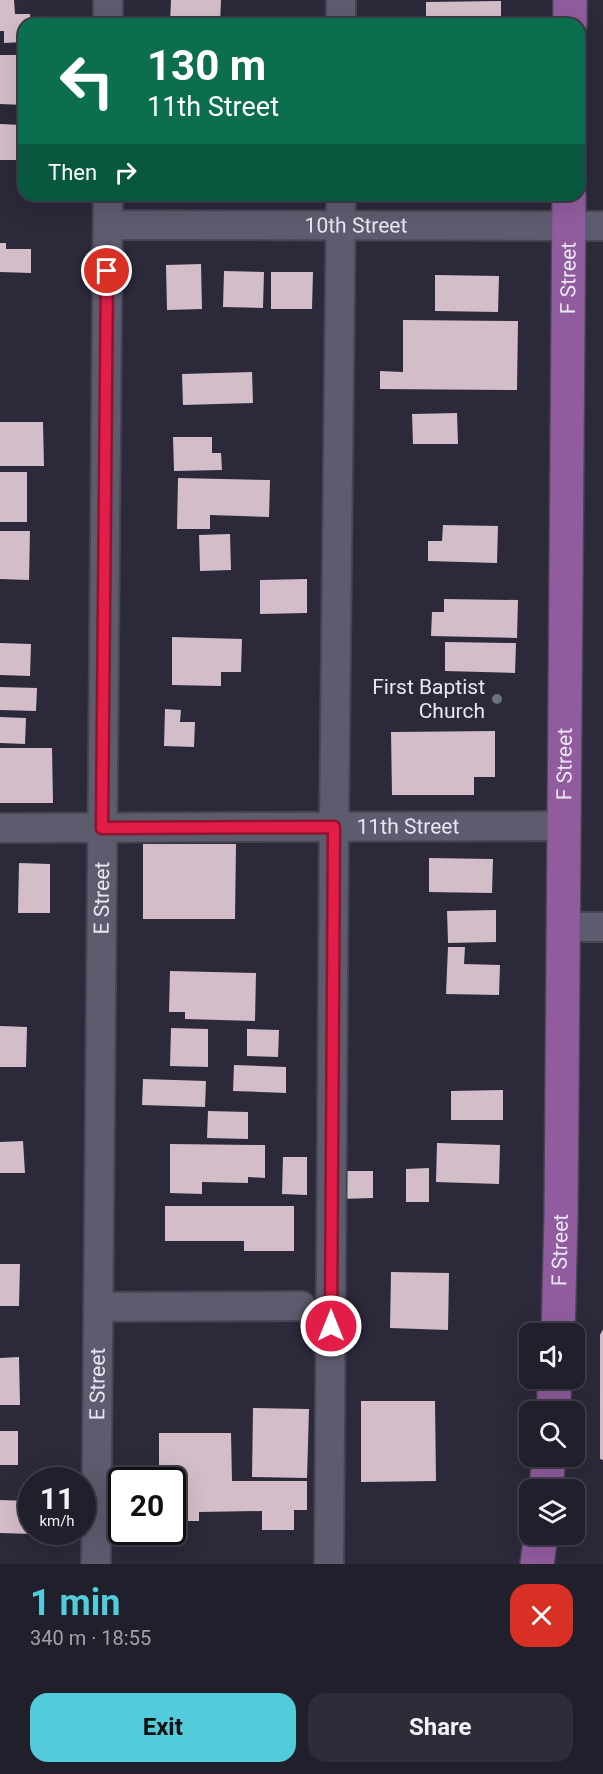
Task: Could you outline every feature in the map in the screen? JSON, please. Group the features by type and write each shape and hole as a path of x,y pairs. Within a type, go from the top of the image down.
{"main road":[{"path":"570,0 570,18"},
{"name":"F Street","path":"558,1323 568,210"},
{"path":"537,1564 540,1545"}],"street":[{"path":"108,0 108,18"},
{"path":"341,0 341,18"},
{"name":"E Street","path":"96,1564 108,201"},
{"path":"329,1564 341,201"},
{"name":"10th Street","path":"108,225 341,225 568,210 603,226"},
{"name":"11th Street","path":"0,828 564,826"},
{"path":"563,927 603,927"},
{"path":"98,1307 301,1306"}],"building":[{"path":"0,0 14,0 15,14 30,14 30,18 18,18 18,42 4,43 4,31 0,31"},
{"path":"171,0 221,0 220,18 170,18"},
{"path":"501,1 501,18 426,18 426,2"},
{"path":"0,55 18,55 18,105 0,104"},
{"path":"0,124 18,125 18,160 0,160"},
{"path":"0,243 6,243 6,249 31,249 31,273 0,272"},
{"path":"201,264 202,309 167,310 166,265"},
{"path":"224,271 264,272 263,308 223,307"},
{"path":"271,272 313,272 312,309 271,309"},
{"path":"435,275 499,276 498,312 435,311"},
{"path":"403,320 518,321 517,390 380,389 380,371 403,372"},
{"path":"252,372 253,403 183,405 182,374"},
{"path":"457,413 458,444 413,444 412,414"},
{"path":"0,422 43,422 44,466 0,466"},
{"path":"173,437 212,437 212,453 221,453 222,470 174,471"},
{"path":"0,472 27,472 27,522 0,522"},
{"path":"178,478 270,480 269,517 210,515 210,529 177,529"},
{"path":"443,525 498,526 497,563 428,561 428,541 442,541"},
{"path":"0,531 30,531 29,580 0,579"},
{"path":"230,534 231,570 200,571 199,535"},
{"path":"307,579 307,613 260,614 260,580"},
{"path":"444,599 518,600 517,638 431,636 432,612 444,612"},
{"path":"172,637 242,639 241,672 221,672 221,686 172,685"},
{"path":"445,642 516,643 515,673 445,671"},
{"path":"0,643 31,644 30,676 0,675"},
{"path":"0,687 37,688 36,711 0,710"},
{"path":"165,709 181,710 180,722 195,722 194,747 164,746"},
{"path":"0,717 26,718 25,744 0,743"},
{"path":"495,731 495,777 474,777 474,795 392,795 391,732"},
{"path":"0,748 52,748 53,803 0,803"},
{"path":"143,844 236,844 235,919 143,919"},
{"path":"429,858 493,859 492,893 429,892"},
{"path":"19,863 50,864 50,913 18,913"},
{"path":"496,910 496,942 448,943 447,911"},
{"path":"448,947 465,947 464,964 500,965 499,995 446,994"},
{"path":"170,971 256,973 255,1021 185,1019 185,1012 169,1012"},
{"path":"0,1026 27,1027 26,1067 0,1067"},
{"path":"171,1028 208,1029 208,1067 170,1066"},
{"path":"247,1029 279,1030 278,1057 247,1056"},
{"path":"234,1065 286,1067 286,1093 233,1091"},
{"path":"143,1079 206,1081 205,1107 142,1105"},
{"path":"503,1090 503,1120 451,1120 451,1091"},
{"path":"208,1111 248,1112 248,1139 207,1138"},
{"path":"23,1141 25,1173 0,1173 0,1142"},
{"path":"437,1143 500,1145 499,1184 436,1182"},
{"path":"170,1144 265,1145 265,1178 248,1177 248,1183 202,1182 202,1194 170,1193"},
{"path":"283,1157 307,1157 307,1195 282,1194"},
{"path":"429,1168 429,1202 406,1202 406,1169"},
{"path":"339,1171 373,1171 373,1198 339,1199"},
{"path":"165,1206 294,1206 294,1251 244,1251 244,1241 165,1241"},
{"path":"0,1264 20,1264 19,1306 0,1306"},
{"path":"391,1272 449,1273 448,1330 390,1328"},
{"path":"603,1329 603,1460 600,1459 600,1335"},
{"path":"19,1357 20,1405 0,1405 0,1358"},
{"path":"361,1401 435,1401 436,1481 361,1482"},
{"path":"253,1408 309,1409 307,1478 252,1477"},
{"path":"0,1431 18,1431 18,1465 0,1465"},
{"path":"159,1433 231,1433 232,1481 307,1481 307,1510 294,1510 294,1530 262,1530 262,1511 199,1512 199,1521 186,1521 186,1467 159,1467"},
{"path":"0,1500 18,1501 18,1534 0,1533"}],"place":[{"name":"First Baptist Church","path":"497,699"}],"route":[{"path":"107,271 102,828 334,827 331,1326"}]}
